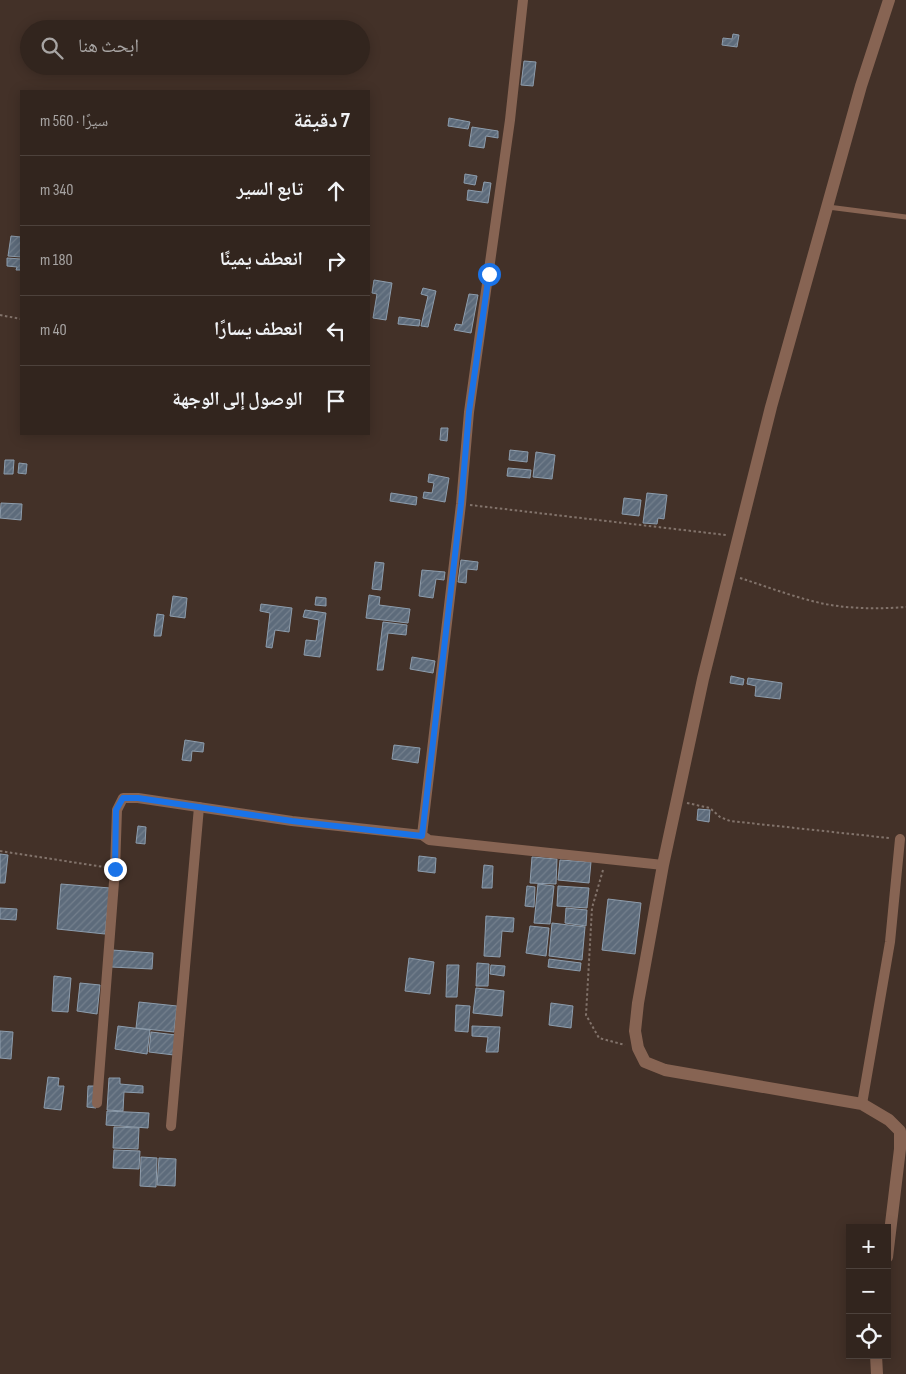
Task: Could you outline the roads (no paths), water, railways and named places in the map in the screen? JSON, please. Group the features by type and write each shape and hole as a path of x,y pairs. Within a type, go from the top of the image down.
{"street":[{"path":"422,836 461,504 469,412 508,129 523,0"},
{"path":"889,0 861,86 771,407 702,679 663,865 638,1003 635,1031 638,1048 645,1062 665,1070 862,1104 889,1120 900,1131 900,1149 891,1224"},
{"path":"97,1103 115,869 116,810 123,798 138,798 292,821 422,836 429,840 663,865"},
{"path":"171,1126 199,807"},
{"path":"862,1104 890,942 900,839"},
{"path":"876,1359 877,1374"}],"lane":[{"path":"828,207 906,217"}]}
